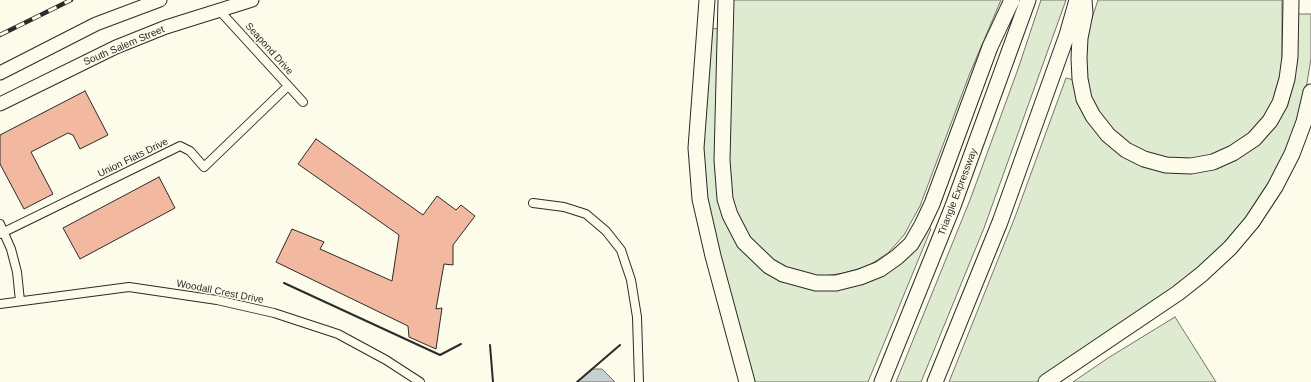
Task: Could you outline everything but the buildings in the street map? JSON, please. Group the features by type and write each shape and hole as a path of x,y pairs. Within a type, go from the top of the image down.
{"highway":[{"path":"707,0 696,148 700,199 713,256 747,382"},
{"path":"726,0 722,160 725,199 730,215 744,242 769,266 783,274 816,283 836,283 874,272 897,257 911,244 932,204 990,48 1007,7 1012,0"},
{"name":"Triangle Expressway","path":"882,382 954,206 1028,0"},
{"path":"935,382 1000,222 1067,35 1077,0"},
{"path":"1084,0 1085,13 1079,51 1080,79 1084,99 1093,116 1108,135 1126,150 1144,159 1166,165 1191,166 1213,162 1234,154 1254,139 1270,121 1280,103 1287,79 1290,57 1291,0"},
{"path":"1046,382 1178,293 1202,274 1230,248 1252,222 1275,187 1292,154 1304,122 1311,92"}],"main road":[{"path":"0,72 96,24 160,0"},
{"name":"South Salem Street","path":"0,104 116,47 166,27 252,0"}],"street":[{"name":"Seapond Drive","path":"219,10 303,102"},
{"name":"Union Flats Drive","path":"2,233 180,146 190,151 204,167 288,86"},
{"path":"533,203 564,207 586,214 606,231 621,250 631,280 638,317 639,382"},
{"path":"0,224 17,272 20,301"},
{"name":"Woodall Crest Drive","path":"0,304 129,287 217,300 274,313 338,334 386,360 420,382"}],"green space":[{"path":"733,0 1001,0 970,73 920,206 904,235 888,253 868,266 844,273 818,277 796,273 772,262 753,245 730,199 727,163"},
{"path":"1041,0 1066,0 984,228 921,382 896,382 970,200 1018,69"},
{"path":"1098,0 1282,0 1282,78 1266,118 1251,136 1211,158 1167,161 1130,146 1111,131 1089,96 1085,79 1085,39"},
{"path":"1296,14 1311,14 1311,58 1304,102 1282,164 1243,226 1190,277 1038,382 949,382 1015,217 1066,78 1074,80 1105,139 1191,172 1274,125"},
{"path":"710,28 718,29 717,164 755,262 840,289 928,228 931,229 868,382 752,382 716,246 701,165"},
{"path":"1175,317 1216,382 1073,382 1108,358"}],"shaded area":[{"path":"593,369 602,369 615,382 577,382"}],"railway":[{"path":"0,35 71,0"}],"wall":[{"path":"284,283 440,355 461,344"},
{"path":"490,345 493,382"},
{"path":"577,382 620,345"}]}
